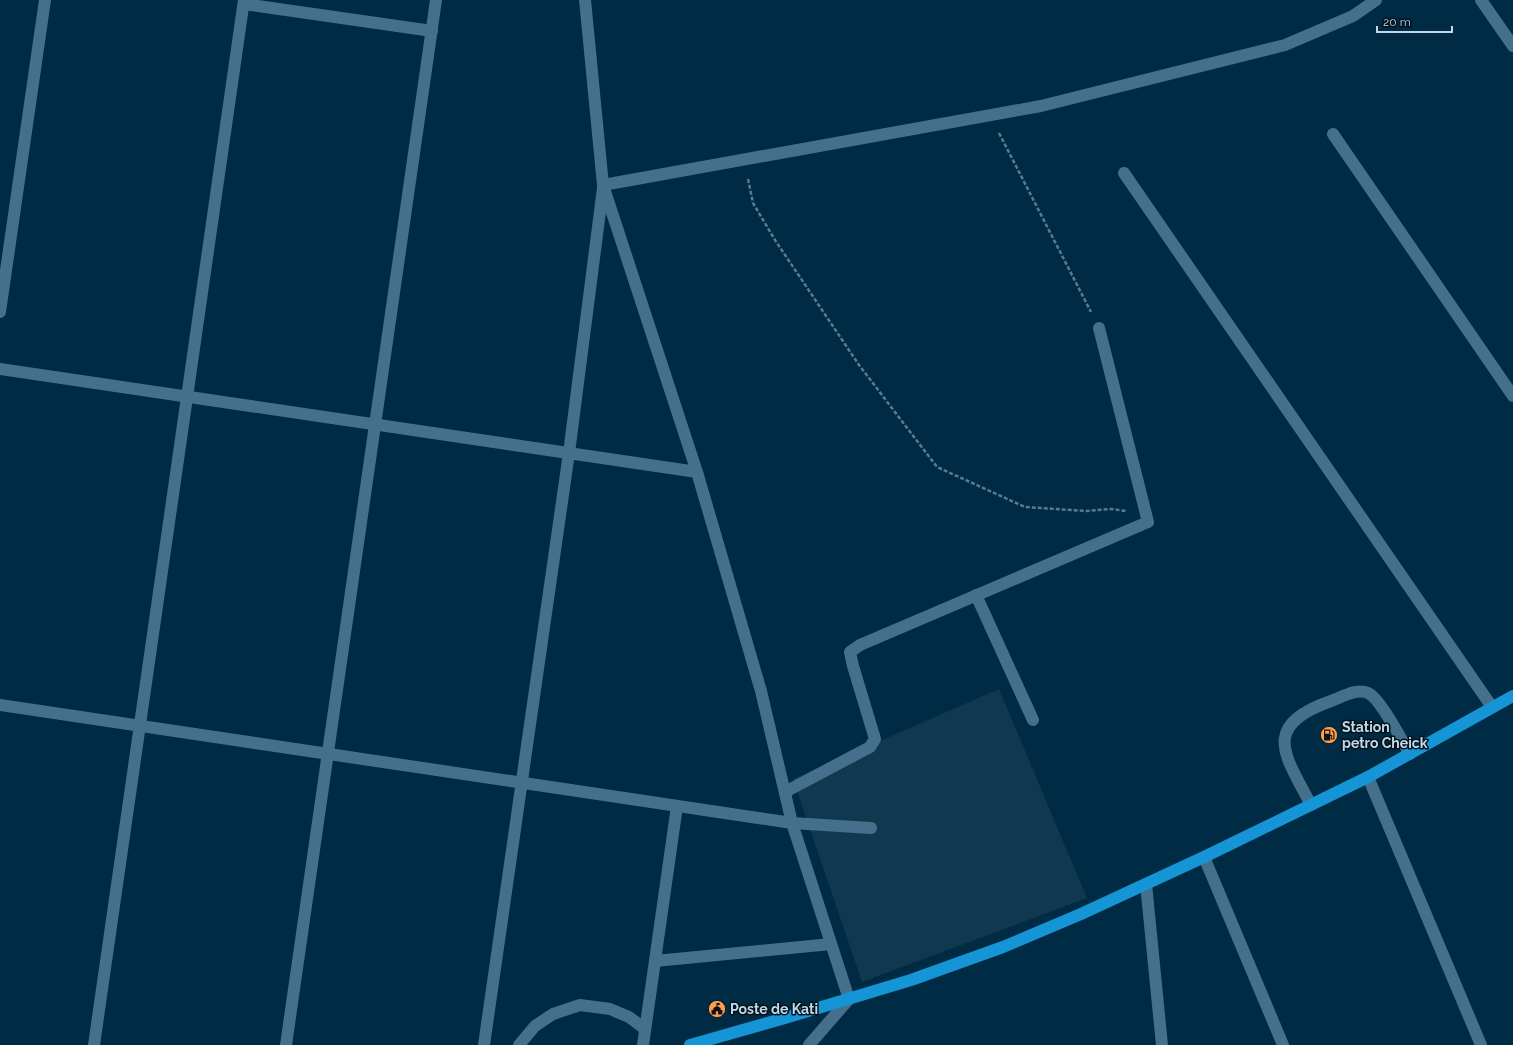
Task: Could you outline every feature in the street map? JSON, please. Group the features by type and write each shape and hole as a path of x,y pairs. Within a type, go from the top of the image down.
{"highway":[{"path":"690,1045 911,980 1002,947 1081,914 1204,857 1368,777 1513,696"}],"street":[{"path":"0,312 45,0"},
{"path":"286,1045 436,0"},
{"path":"584,0 603,184 697,472 761,691 792,823 849,999 809,1045"},
{"path":"603,184 1041,106 1285,45 1353,16 1376,0"},
{"path":"1481,0 1513,46"},
{"path":"94,1045 244,2 432,32"},
{"path":"1333,134 1513,396"},
{"path":"1124,173 1492,707"},
{"path":"484,1045 569,453 603,184"},
{"path":"785,792 870,747 875,739 850,652 860,645 1148,522 1099,328"},
{"path":"0,368 697,472"},
{"path":"976,595 1032,720"},
{"path":"1311,805 1285,755 1285,736 1289,726 1297,718 1327,703 1359,692 1369,694 1378,702 1410,754"},
{"path":"0,706 792,823 871,828"},
{"path":"1368,777 1481,1045"},
{"path":"643,1045 677,806"},
{"path":"1204,857 1283,1045"},
{"path":"1146,884 1162,1045"},
{"path":"655,961 831,944"},
{"path":"519,1045 535,1026 553,1014 580,1004 610,1010 628,1017 645,1029"}],"path":[{"path":"990,115 1099,328"},
{"path":"743,160 753,203 775,240 859,365 937,467 1025,507 1086,511 1111,509 1124,510 1148,522"}],"shaded area":[{"path":"999,689 1087,898 862,982 793,779"}],"place":[{"name":"Station petro Cheick","path":"1329,735"},
{"name":"Poste de Kati","path":"717,1009"}]}
